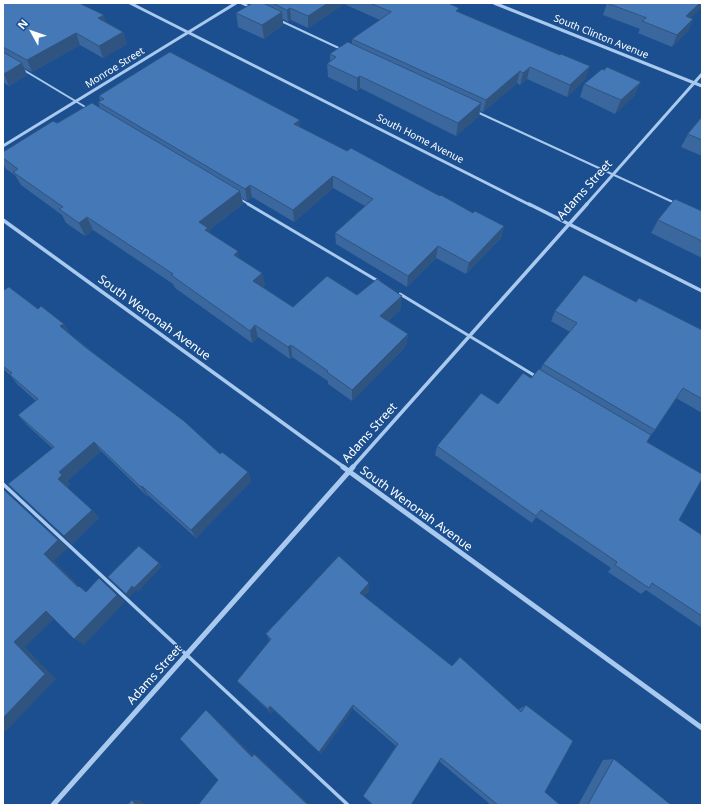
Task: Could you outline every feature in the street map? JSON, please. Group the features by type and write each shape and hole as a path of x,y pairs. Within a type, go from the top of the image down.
{"street":[{"name":"South Home Avenue","path":"130,3 702,291"},
{"name":"Monroe Street","path":"3,146 236,3"},
{"name":"South Clinton Avenue","path":"494,3 702,86"},
{"name":"Adams Street","path":"53,805 702,74"},
{"name":"South Wenonah Avenue","path":"3,220 702,728"}],"lane":[{"path":"241,3 254,9"},
{"path":"276,19 348,52"},
{"path":"16,66 92,111"},
{"path":"470,109 681,206"},
{"path":"236,197 380,282"},
{"path":"393,291 541,379"},
{"path":"3,484 348,805"}],"building":[{"path":"3,3 79,3 104,15 98,18 123,32 99,46 76,33 27,60 3,47"},
{"path":"253,3 263,3 282,12 262,25 236,13"},
{"path":"273,3 328,3 308,16 290,8 287,10"},
{"path":"370,3 448,3 459,8 456,11 560,55 561,54 590,66 570,85 530,67 523,73 520,71 486,100 352,39 391,12"},
{"path":"607,3 700,3 686,16 693,19 677,35 642,21 646,18"},
{"path":"348,42 481,103 458,123 360,76 357,78 327,64 336,57 330,54"},
{"path":"3,52 22,63 4,74 3,73"},
{"path":"170,52 300,120 294,124 347,151 351,148 473,213 475,211 504,226 469,263 438,246 408,276 335,233 373,199 333,176 293,210 250,185 245,189 98,102 104,99 99,96"},
{"path":"607,67 641,82 621,100 584,84 602,69 604,70"},
{"path":"92,103 240,191 199,222 208,228 205,230 238,251 234,255 262,273 253,281 293,307 327,276 357,295 377,279 402,296 380,316 408,334 352,390 291,345 288,347 255,325 250,331 171,275 173,274 87,217 79,223 59,209 63,207 13,172 18,169 3,158 3,152 53,121 57,123"},
{"path":"702,117 702,140 688,134"},
{"path":"675,199 702,211 702,241 658,220"},
{"path":"584,275 636,302 639,298 702,330 702,399 683,388 655,430 543,364 577,323 555,311"},
{"path":"9,287 38,309 41,306 64,324 60,326 85,347 184,421 220,454 222,452 248,472 191,530 142,486 141,487 94,442 59,472 62,475 58,479 92,510 64,536 8,484 54,447 18,415 38,399 10,375 12,373 3,366 3,291"},
{"path":"539,369 651,435 647,442 702,474 702,479 679,520 702,535 702,616 652,583 649,588 615,565 617,562 541,510 536,516 437,446 481,393 498,404 523,373 531,378"},
{"path":"3,489 58,540 44,554 78,587 79,586 86,592 99,578 117,595 74,639 46,611 14,642 45,674 3,718"},
{"path":"139,546 159,563 134,588 132,586 126,594 108,577"},
{"path":"339,556 369,583 360,593 452,666 460,657 521,712 526,705 573,741 545,792 560,805 498,805 441,758 411,805 373,805 363,796 398,744 353,705 319,752 270,706 268,709 237,681 271,639 266,634"},
{"path":"206,710 252,757 254,754 308,805 198,805 218,780 180,739"},
{"path":"614,759 670,804 670,805 588,805"},
{"path":"132,800 136,805 128,805"}]}
